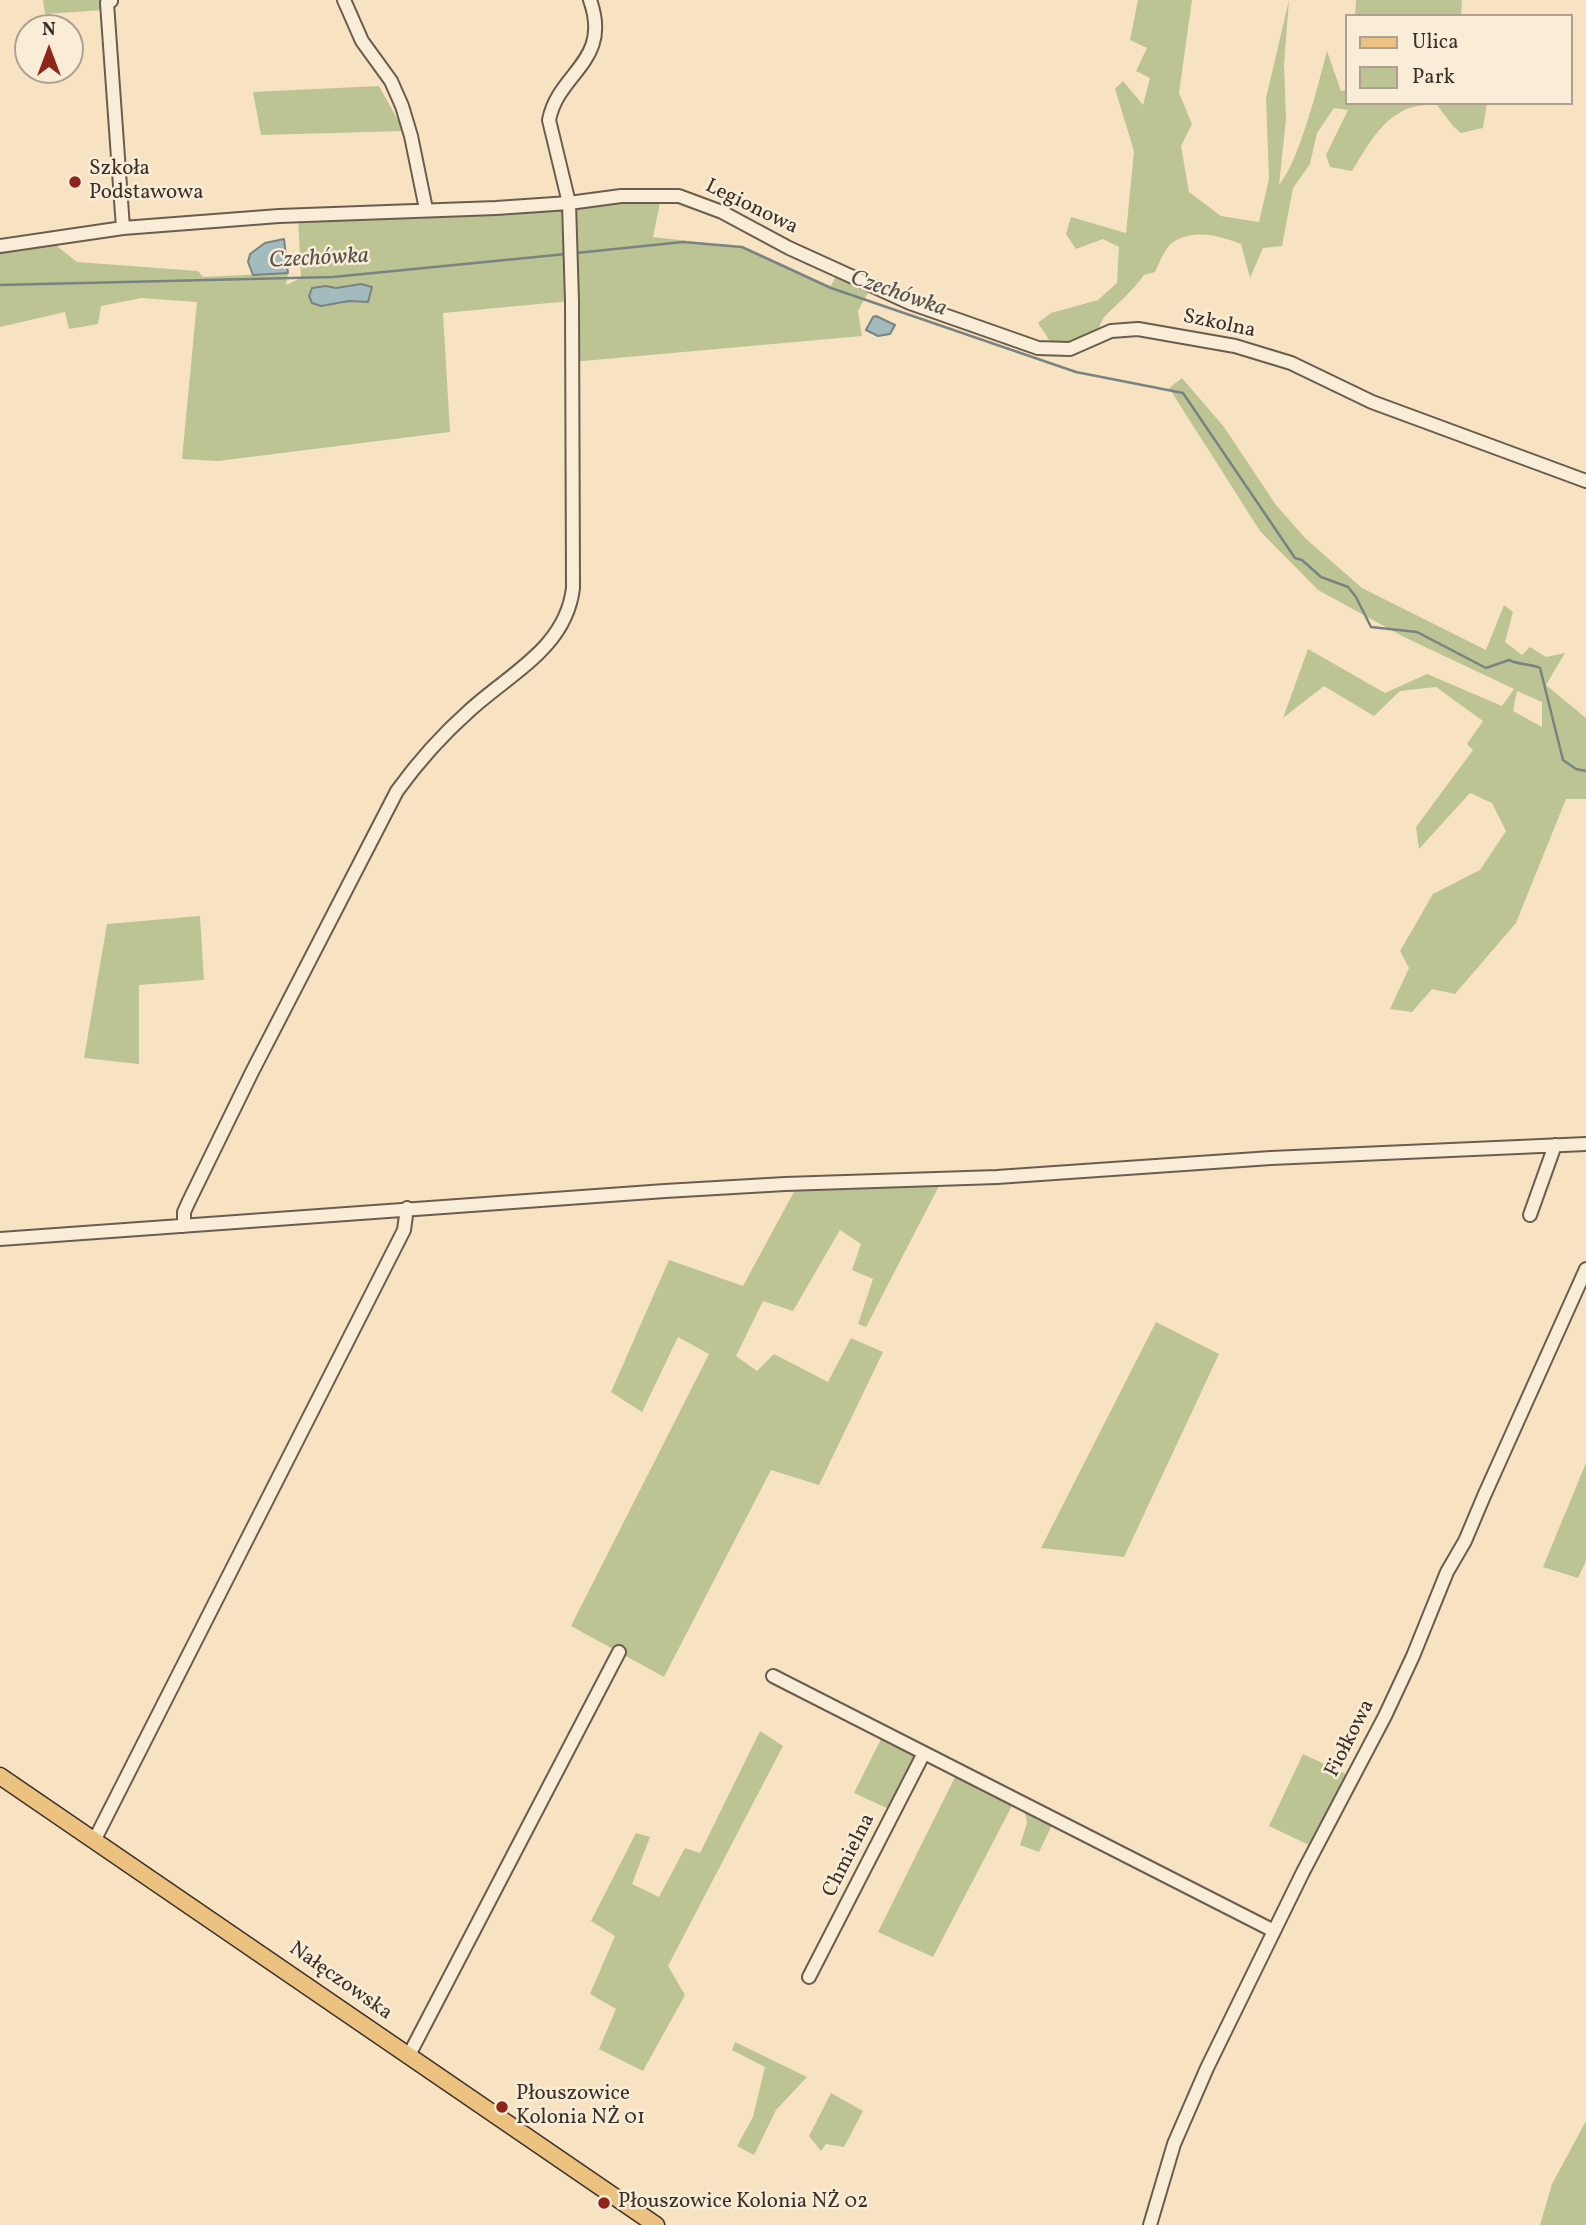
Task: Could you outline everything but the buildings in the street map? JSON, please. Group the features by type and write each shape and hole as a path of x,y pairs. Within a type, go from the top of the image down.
{"main road":[{"name":"Nałęczowska","path":"0,1776 656,2225"}],"street":[{"path":"344,0 362,41 391,81 402,106 426,209"},
{"path":"184,1226 184,1212 252,1072 397,791 412,770 471,708 523,669 551,640 568,615 573,588 569,203 549,120 558,96 583,65 592,48 596,27 590,0"},
{"path":"111,1 107,3 123,228"},
{"name":"Legionowa","path":"0,246 123,228 279,216 569,203 621,196 679,196 722,212 789,248 839,270"},
{"name":"Szkolna","path":"839,270 921,307 1038,348 1070,349 1111,331 1138,329 1235,346 1292,363 1372,401 1586,481"},
{"path":"0,1239 407,1208 779,1185 957,1179 1271,1158 1586,1144"},
{"path":"1530,1215 1555,1145"},
{"path":"95,1839 404,1230 407,1208"},
{"name":"Fiołkowa","path":"1150,2225 1182,2125 1238,2003 1385,1716 1447,1572 1465,1541 1586,1269"},
{"path":"409,2055 619,1652"},
{"path":"773,1676 1274,1931"},
{"name":"Chmielna","path":"809,1976 924,1753"}],"green space":[{"path":"43,0 102,0 103,10 45,14"},
{"path":"1138,0 1192,0 1179,93 1192,124 1181,146 1189,192 1221,216 1259,222 1269,179 1266,98 1289,0 1284,64 1286,119 1279,185 1301,140 1327,51 1341,91 1344,90 1344,105 1421,105 1395,115 1385,124 1352,171 1330,167 1326,155 1348,110 1334,108 1317,133 1310,164 1293,188 1282,246 1263,248 1250,278 1241,244 1206,235 1180,238 1167,249 1155,272 1144,275 1105,317 1094,334 1077,342 1053,346 1038,323 1051,313 1098,300 1117,283 1119,247 1103,239 1076,249 1066,234 1071,217 1126,233 1134,151 1115,89 1123,81 1143,105 1150,78 1136,71 1147,48 1130,40"},
{"path":"1356,0 1462,0 1461,14 1355,14"},
{"path":"379,86 404,131 261,135 253,92"},
{"path":"1437,105 1487,105 1483,128 1461,133"},
{"path":"661,198 653,237 742,247 830,288 837,273 870,289 858,311 862,336 572,362 571,301 443,313 450,432 218,461 182,459 197,302 141,298 101,306 98,324 69,329 65,312 0,327 0,249 57,239 58,247 77,262 198,271 203,277 288,273 286,285 301,278 298,215"},
{"path":"1182,378 1224,427 1276,505 1306,539 1362,588 1486,650 1504,605 1513,612 1505,642 1522,655 1530,647 1546,657 1565,653 1546,685 1586,718 1586,799 1566,799 1516,923 1455,994 1432,989 1412,1012 1390,1009 1409,968 1400,951 1433,894 1480,870 1506,831 1492,803 1470,793 1419,849 1416,827 1473,750 1467,744 1483,721 1436,687 1400,691 1374,716 1324,686 1283,718 1308,649 1385,693 1427,674 1502,706 1514,689 1404,637 1318,590 1260,531 1169,388","holes":["1517,691 1542,702 1542,727 1513,711"]},
{"path":"200,916 204,980 139,985 139,1064 84,1058 107,924"},
{"path":"939,1186 866,1327 858,1324 873,1279 852,1270 861,1244 840,1230 793,1311 763,1301 736,1356 757,1371 774,1354 828,1382 851,1338 883,1352 819,1485 771,1470 664,1677 571,1626 709,1354 678,1337 642,1412 611,1392 669,1260 743,1286 796,1188"},
{"path":"1156,1322 1219,1354 1124,1557 1041,1548"},
{"path":"1586,1463 1586,1561 1578,1578 1543,1567"},
{"path":"760,1731 783,1746 668,1966 685,1995 643,2071 599,2049 616,2009 590,1994 615,1936 591,1921 636,1833 650,1837 632,1884 659,1897 685,1848 700,1853"},
{"path":"882,1737 917,1754 889,1809 854,1793"},
{"path":"1303,1754 1348,1775 1311,1846 1269,1826"},
{"path":"957,1773 1014,1802 933,1957 878,1932"},
{"path":"1024,1807 1054,1821 1039,1852 1020,1845 1027,1823"},
{"path":"735,2042 807,2077 776,2110 754,2155 737,2146 753,2117 765,2067 732,2050"},
{"path":"831,2093 863,2111 844,2147 826,2144 821,2151 809,2136"},
{"path":"1586,2121 1586,2225 1540,2225 1552,2184"}],"water":[{"path":"284,239 288,273 253,275 248,262 250,254 265,243"},
{"path":"361,284 372,287 368,302 349,301 321,306 312,303 309,296 312,288"},
{"path":"876,316 895,325 890,334 878,336 866,330"}],"waterway":[{"name":"Czechówka","path":"576,253 683,242 742,247 831,288 1076,372 1183,393 1295,558 1302,560 1321,577 1348,587 1371,627 1417,632 1486,668 1509,660 1540,668 1563,760 1576,769 1586,771"},
{"name":"Czechówka","path":"0,285 333,277 566,254"}],"place":[{"name":"Szkoła Podstawowa","path":"75,182"},
{"name":"Płouszowice Kolonia NŻ 01","path":"502,2107"},
{"name":"Płouszowice Kolonia NŻ 02","path":"604,2203"}]}
